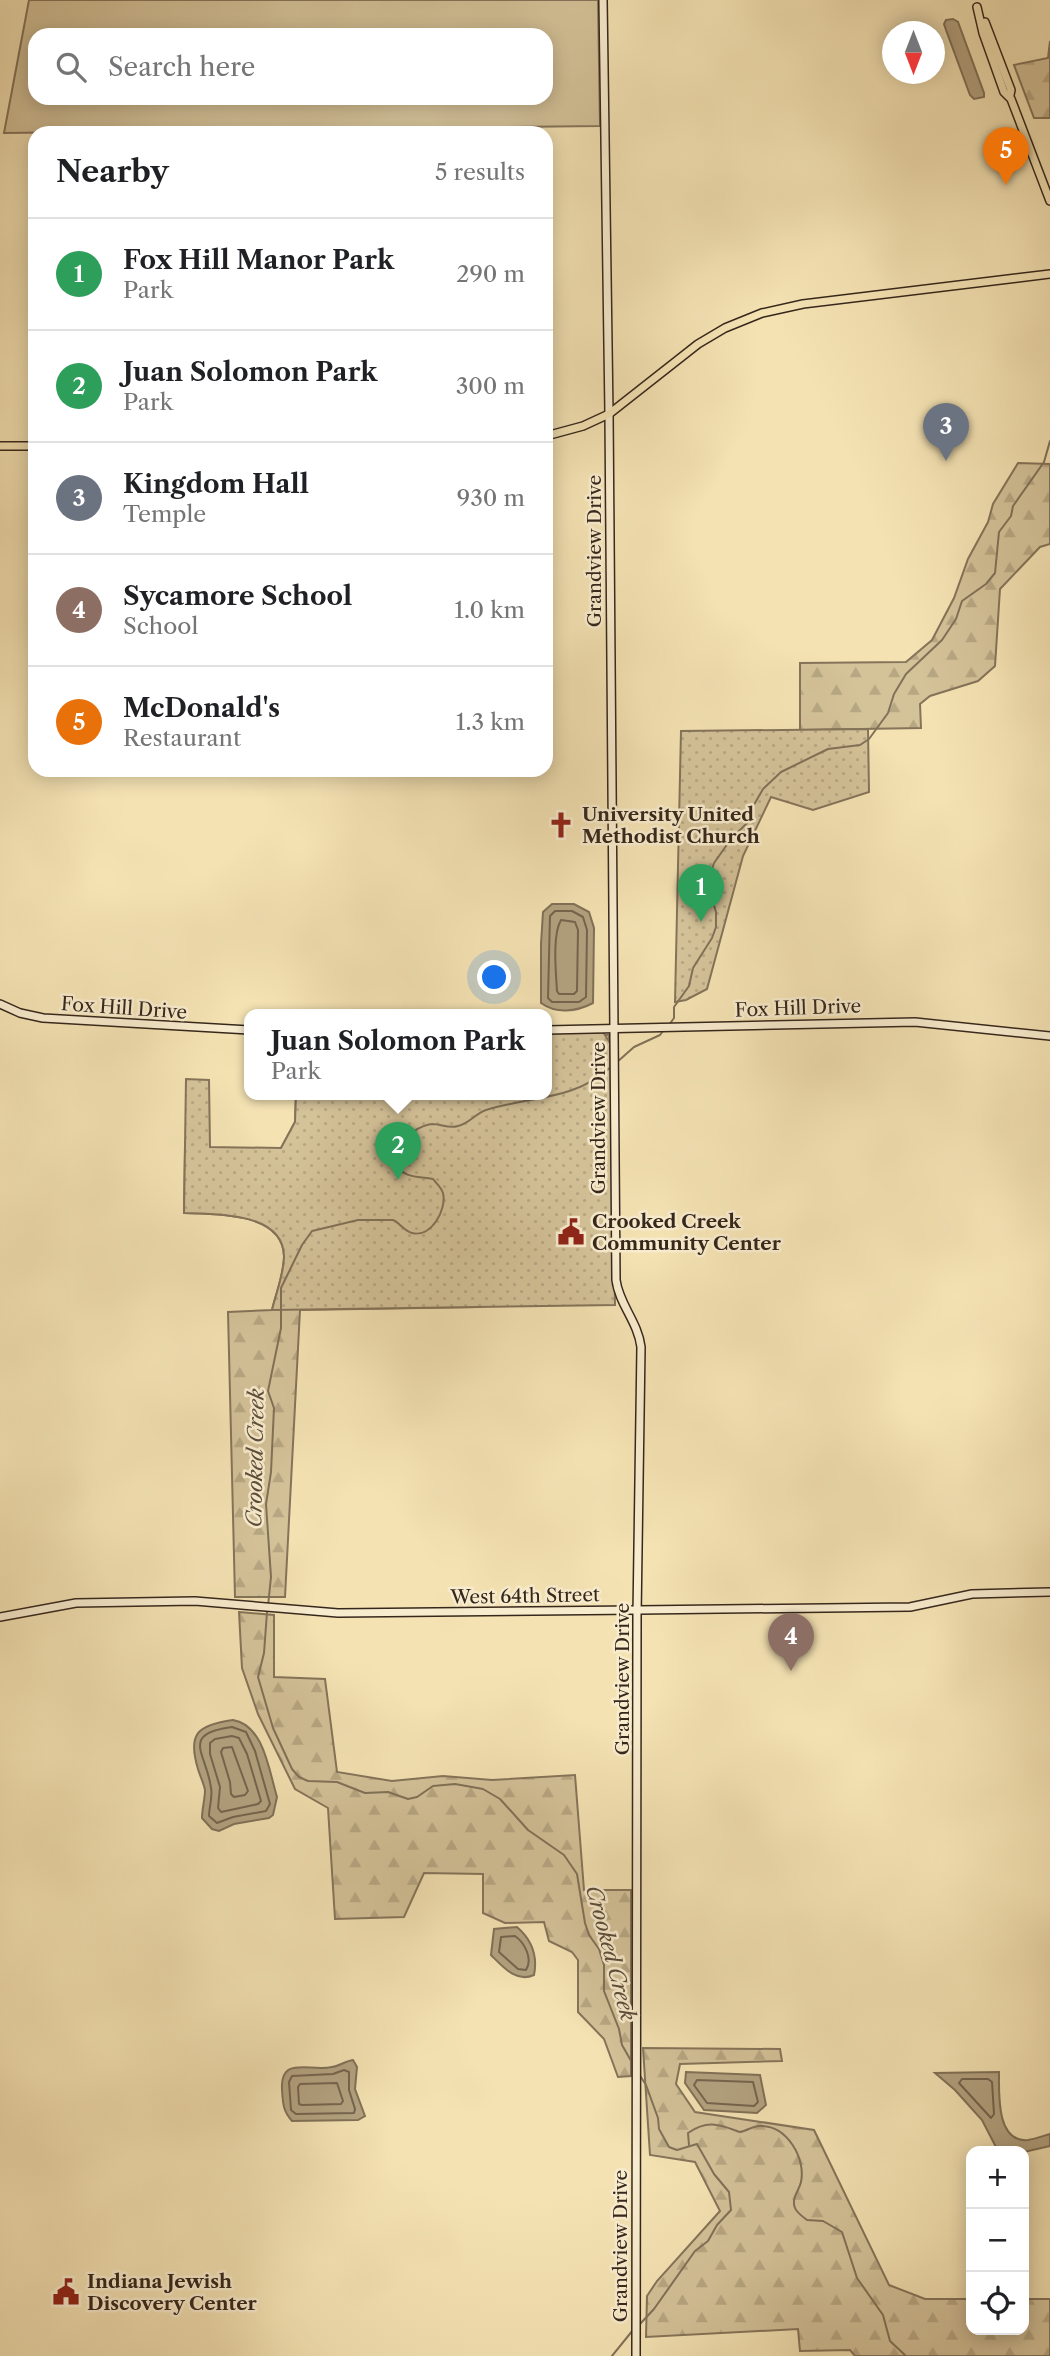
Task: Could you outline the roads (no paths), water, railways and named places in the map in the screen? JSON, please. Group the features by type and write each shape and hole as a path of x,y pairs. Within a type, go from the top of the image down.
{"main road":[{"name":"Grandview Drive","path":"603,0 616,1280 620,1298 637,1330 641,1347 636,2356"},
{"path":"976,3 983,33 1004,92 1010,95 1050,201"},
{"path":"553,434 583,426 609,414 698,344 762,313 803,304 1050,274"},
{"path":"0,446 28,446"},
{"name":"Fox Hill Drive","path":"0,1004 29,1016 43,1018 244,1030"},
{"name":"Fox Hill Drive","path":"552,1030 915,1022 1050,1036"},
{"name":"West 64th Street","path":"0,1617 76,1603 195,1601 338,1613 910,1607 972,1594 1050,1592"}],"water":[{"path":"953,19 958,22 984,97 974,99 970,95 945,22"},
{"path":"552,904 574,904 589,912 594,928 593,1003 580,1008 560,1010 541,1003 543,912"},
{"path":"233,1720 252,1730 258,1740 268,1763 277,1797 273,1815 269,1818 234,1824 219,1831 212,1829 202,1818 205,1790 195,1757 195,1739 204,1728"},
{"path":"517,1927 527,1937 534,1954 534,1975 527,1977 510,1972 491,1955 494,1929"},
{"path":"353,2060 357,2067 355,2089 365,2116 358,2120 292,2121 285,2110 283,2099 283,2079 286,2072 298,2067 332,2067"},
{"path":"686,2072 760,2075 766,2105 757,2113 704,2110 685,2083"},
{"path":"999,2072 1000,2104 1010,2134 1018,2139 1028,2140 1050,2134 1050,2146 1029,2151 1029,2146 995,2146 982,2120 955,2090 935,2073"}],"waterway":[{"name":"Crooked Creek","path":"669,1025 674,1018 674,1007 689,986 693,968 716,927 716,912 709,889 714,863 731,839 748,822 751,810 763,789 781,772 828,749 860,745 869,739 888,713 894,694 906,674 942,640 956,619 962,601 986,584 995,573 999,532 1011,516 1013,506 1044,462 1050,441"},
{"name":"Crooked Creek","path":"616,1063 634,1047 663,1031"},
{"name":"Crooked Creek","path":"552,1096 583,1086 612,1066"},
{"name":"Crooked Creek","path":"268,1606 271,1577 266,1504 271,1472 274,1408 268,1391 281,1328 281,1288 302,1245 312,1231 358,1220 393,1220 412,1233 425,1231 440,1214 443,1193 433,1179 408,1175 399,1169 395,1165 395,1146 417,1129 428,1125 458,1126 486,1110 532,1100"},
{"name":"Crooked Creek","path":"267,1612 264,1653 258,1677 273,1728 292,1769 299,1777 308,1781 337,1782 365,1793 388,1792 408,1799 417,1797 433,1786 455,1784 483,1789 500,1799 528,1830 564,1855 577,1874 585,1923 604,1965 604,1991 619,2029 622,2045 634,2066"},
{"name":"Crooked Creek","path":"639,2074 646,2085 658,2118 659,2129 669,2147 677,2150 697,2144 714,2174 729,2192 731,2210 717,2225 708,2241 695,2251 654,2309 640,2324"},
{"path":"689,2145 688,2133 708,2125 740,2132 758,2126 770,2127 786,2137 801,2163 801,2182 794,2201 796,2210 807,2220 823,2221 842,2232 857,2278 883,2315 890,2341 906,2356"},
{"name":"Crooked Creek","path":"612,2356 633,2330"}],"place":[{"name":"McDonald's","path":"1006,185"},
{"name":"Kingdom Hall","path":"946,461"},
{"name":"University United Methodist Church","path":"561,825"},
{"name":"Fox Hill Manor Park","path":"701,922"},
{"name":"Juan Solomon Park","path":"398,1180"},
{"name":"Crooked Creek Community Center","path":"571,1232"},
{"name":"Sycamore School","path":"791,1671"},
{"name":"Indiana Jewish Discovery Center","path":"66,2292"}]}
